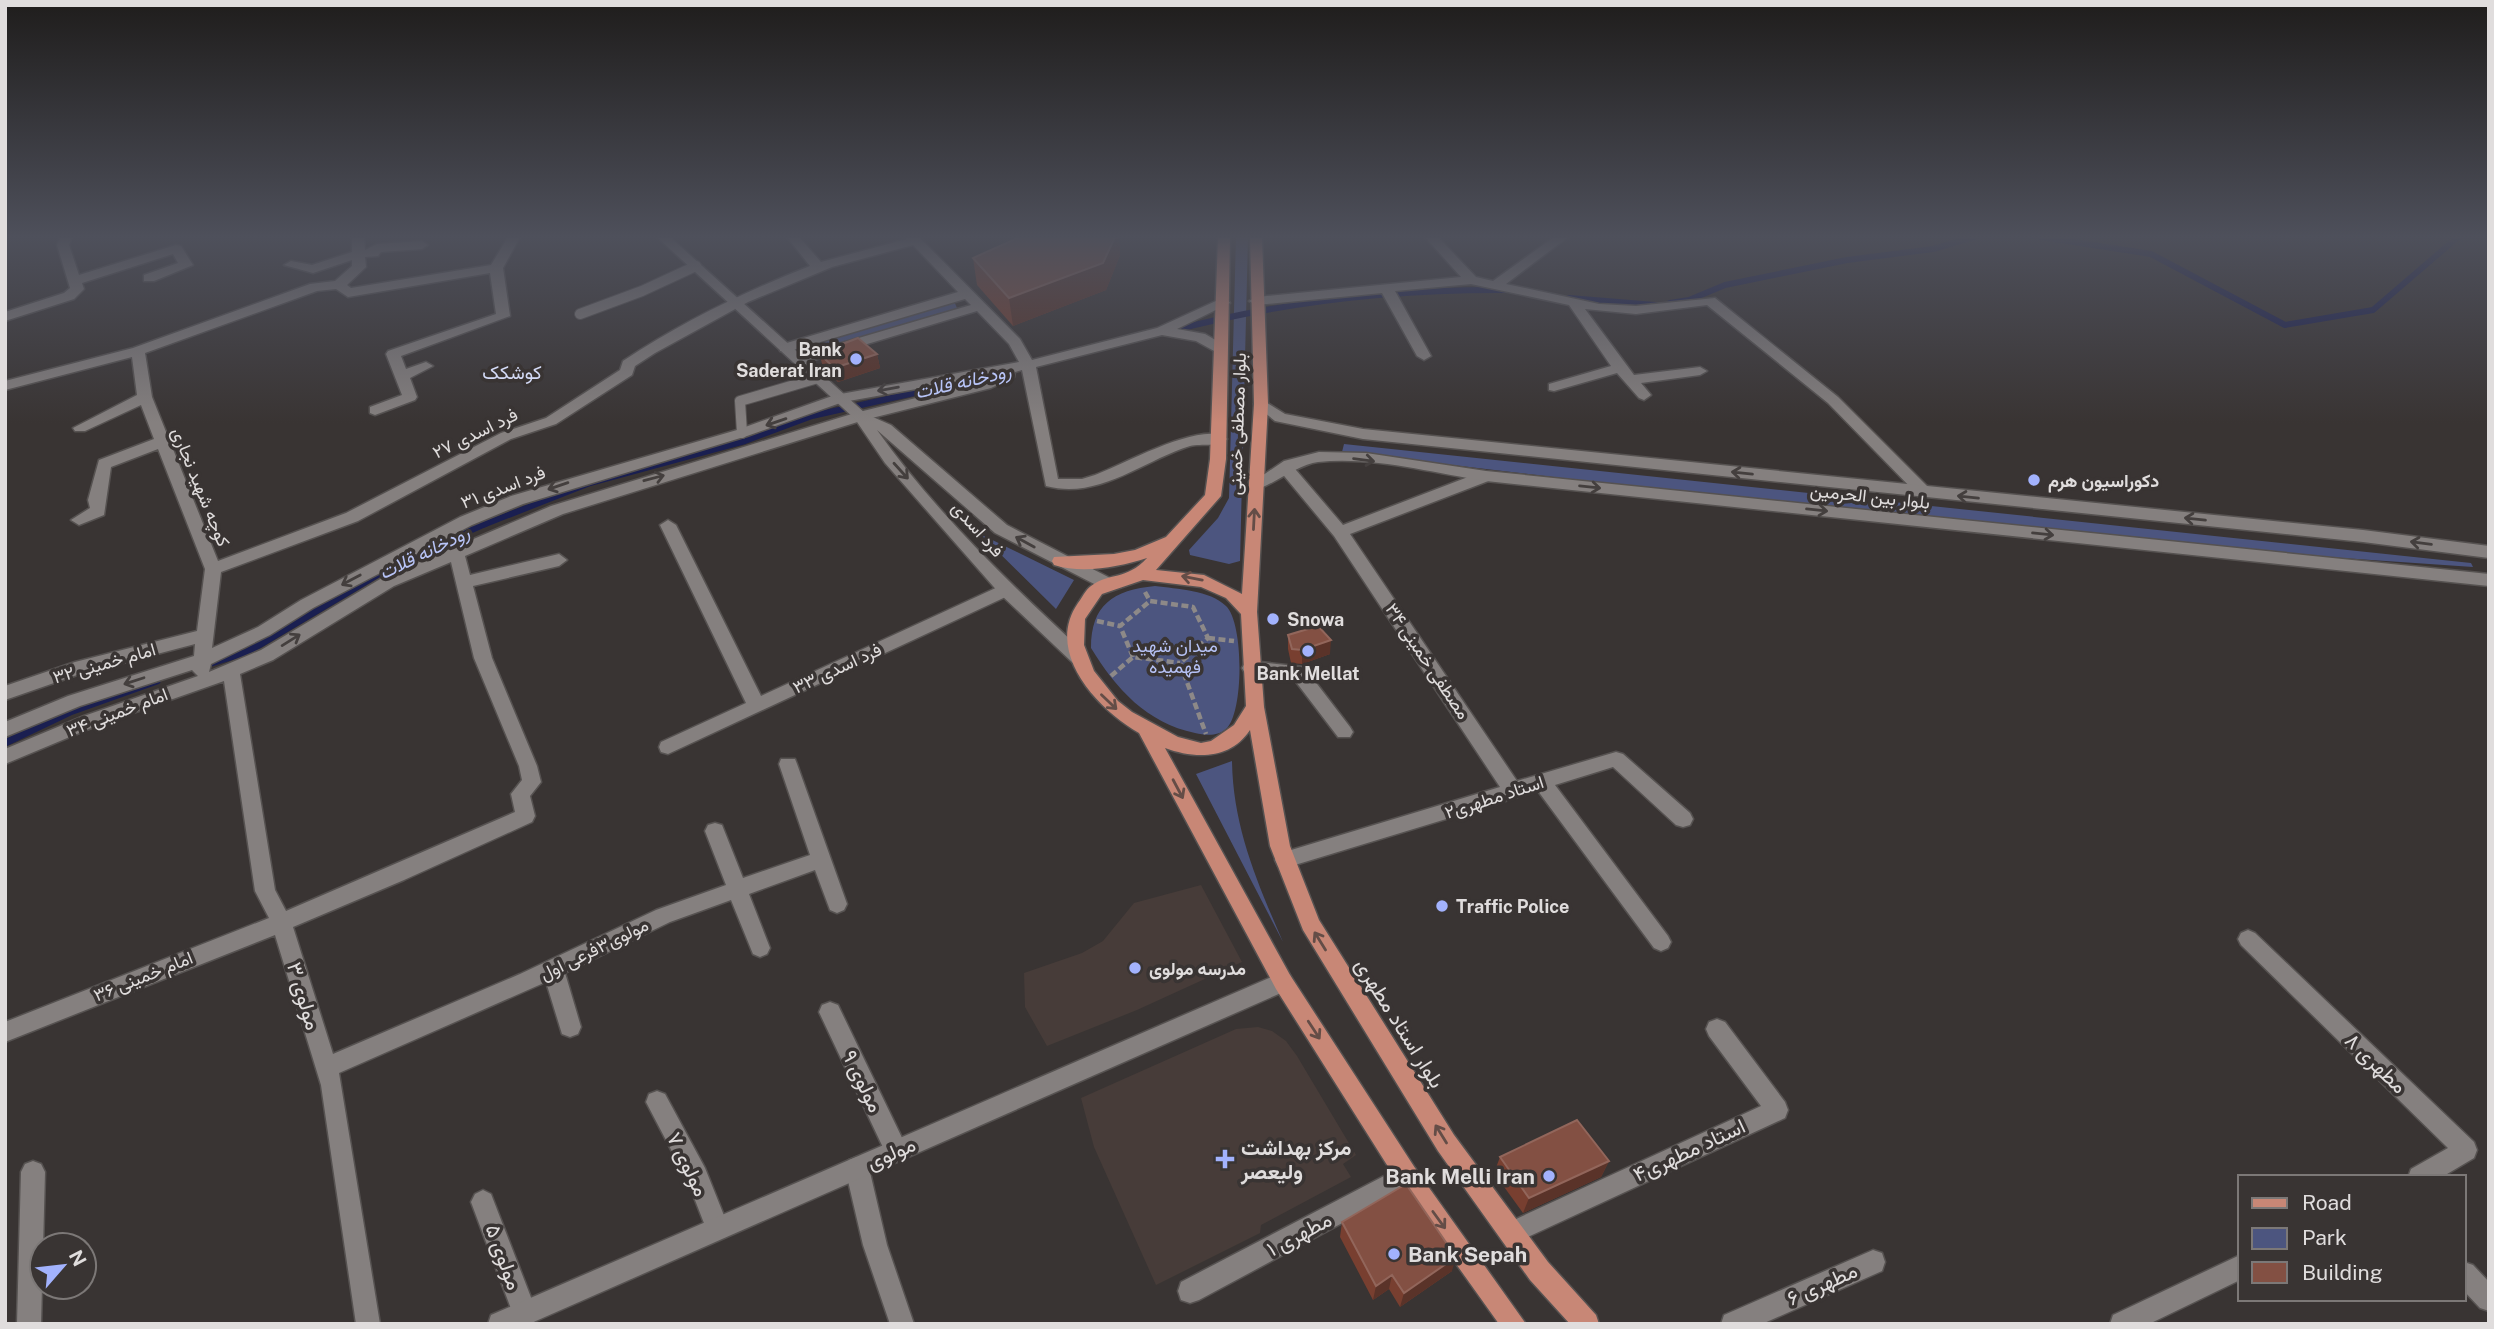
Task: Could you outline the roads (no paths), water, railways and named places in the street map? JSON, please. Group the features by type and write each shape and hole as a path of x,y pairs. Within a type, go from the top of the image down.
{"main road":[{"name":"بلوار مصطفی خمینی","path":"1145,584 1178,536 1213,496 1219,439 1223,299"},
{"name":"بلوار مصطفی خمینی","path":"1250,612 1261,404 1256,302"},
{"path":"1060,561 1098,564 1125,559 1148,553 1178,536"},
{"path":"1204,581 1232,594 1250,612 1255,707 1240,730 1216,747 1202,750 1185,747 1125,717 1098,691 1079,658 1075,632 1077,618 1096,590 1108,584 1204,581"},
{"name":"بلوار استاد مطهری","path":"1255,707 1280,846 1310,924 1446,1143 1539,1271 1587,1324"},
{"path":"1146,729 1283,982 1407,1176 1514,1324"}],"street":[{"path":"5,317 60,299"},
{"path":"5,386 138,351 279,299"},
{"path":"375,410 410,397 393,354 503,316 501,299"},
{"path":"732,299 792,346 951,299"},
{"path":"735,302 742,299"},
{"path":"955,299 964,311"},
{"path":"976,299 1015,342 1028,365 1051,482 1062,488 1118,472 1192,440 1219,439"},
{"path":"1256,302 1286,299"},
{"path":"1393,299 1424,356"},
{"path":"1557,299 1636,310 1710,301 1833,400 1925,492"},
{"name":"فرد اسدی ۲۷","path":"213,569 352,517 489,444 551,421 627,372 628,363 735,302"},
{"path":"231,671 267,656 388,582 456,551 594,496 860,416 986,385 1028,365 1162,331 1223,303"},
{"path":"1574,303 1620,368 1644,395"},
{"path":"802,359 981,306"},
{"path":"1162,331 1200,337 1221,348"},
{"name":"فرد اسدی","path":"792,346 818,378 860,416 890,459 1006,590 1079,658"},
{"name":"کوچه شهید ‌نجاری","path":"138,351 145,397 213,569 200,662 203,681"},
{"name":"فرد اسدی ۳۱","path":"200,662 264,631 306,604 466,521 572,481 742,433 840,398 1028,365"},
{"path":"402,376 426,366"},
{"path":"1554,387 1620,368"},
{"path":"1631,380 1700,372"},
{"path":"80,428 145,397"},
{"name":"بلوار بین الحرمین","path":"1261,404 1280,418 1335,430 2363,536 2489,552"},
{"name":"فرد اسدی","path":"860,416 886,428 1001,529 1108,584"},
{"path":"1334,456 1335,430"},
{"path":"79,520 98,512 96,500 104,464 162,442"},
{"name":"بلوار بین الحرمین","path":"1255,486 1285,467 1305,459 1334,456 1486,476 2489,580"},
{"name":"مصطفی خمینی ۳۴","path":"1285,467 1340,532 1514,792"},
{"path":"1340,532 1486,476"},
{"path":"668,525 757,705"},
{"path":"456,551 464,582 559,560"},
{"name":"امام خمینی ۳۶","path":"5,1031 281,921 479,839 525,816 520,794 532,782 528,766 484,658 464,582"},
{"name":"فرد اسدی ۳۳","path":"668,747 1006,590"},
{"name":"امام خمینی ۳۲","path":"5,693 75,669 204,636"},
{"name":"امام خمینی ۳۴","path":"5,730 74,701 200,662"},
{"path":"1251,668 1298,672 1344,732"},
{"name":"امام خمینی ۳۴","path":"5,757 90,721 231,671"},
{"name":"مولوی ۳","path":"231,671 265,891 281,921 332,1085 368,1324"},
{"name":"استاد مطهری۲","path":"1285,860 1616,759 1683,819"},
{"path":"788,764 836,904"},
{"path":"1542,782 1661,942"},
{"path":"715,831 760,948"},
{"name":"مولوی۳فرعی اول","path":"327,1068 554,968 663,916 821,859"},
{"name":"مطهری ۸","path":"2248,939 2466,1150 2423,1175"},
{"path":"554,968 570,1027"},
{"name":"مولوی","path":"500,1324 1283,982"},
{"name":"مولوی ۹","path":"830,1012 896,1150"},
{"name":"استاد مطهری۴","path":"1511,1233 1777,1110 1717,1029"},
{"name":"مولوی ۷","path":"657,1102 697,1176 717,1228"},
{"path":"857,1168 875,1245 902,1324"},
{"path":"29,1324 33,1172"},
{"name":"مطهری ۱","path":"1190,1291 1407,1176"},
{"name":"مولوی ۵","path":"483,1202 524,1313"},
{"name":"مطهری ۶","path":"1733,1324 1873,1262"},
{"path":"2123,1324 2238,1268"},
{"path":"2466,1277 2489,1299"}],"lane":[{"path":"580,314 620,299"},
{"path":"742,433 740,401 818,378"}],"waterway":[{"name":"رودخانه قلات","path":"1171,331 1254,312 1338,299"},
{"name":"رودخانه قلات","path":"1582,299 1655,305"},
{"name":"رودخانه قلات","path":"1670,303 1691,299"},
{"name":"رودخانه قلات","path":"2236,299 2285,325 2373,310 2386,299"},
{"name":"رودخانه قلات","path":"483,525 590,483 745,441 812,416 1003,373"},
{"name":"رودخانه قلات","path":"402,561 486,523"},
{"name":"رودخانه قلات","path":"205,665 247,652 385,570"},
{"name":"رودخانه قلات","path":"5,743 70,712 157,681"}],"place":[{"name":"Bank Saderat Iran","path":"856,359"},
{"name":"دکوراسیون هرم","path":"2034,480"},
{"name":"Snowa","path":"1273,619"},
{"name":"Bank Mellat","path":"1308,651"},
{"name":"Traffic Police","path":"1442,906"},
{"name":"مدرسه مولوی","path":"1135,968"},
{"name":"مرکز بهداشت ولیعصر","path":"1225,1159"},
{"name":"Bank Melli Iran","path":"1549,1176"},
{"name":"Bank Sepah","path":"1394,1254"}],"district":[{"name":"کوشکک","path":"512,372"}],"park label":[{"name":"میدان شهید فهمیده","path":"1175,655"}]}
